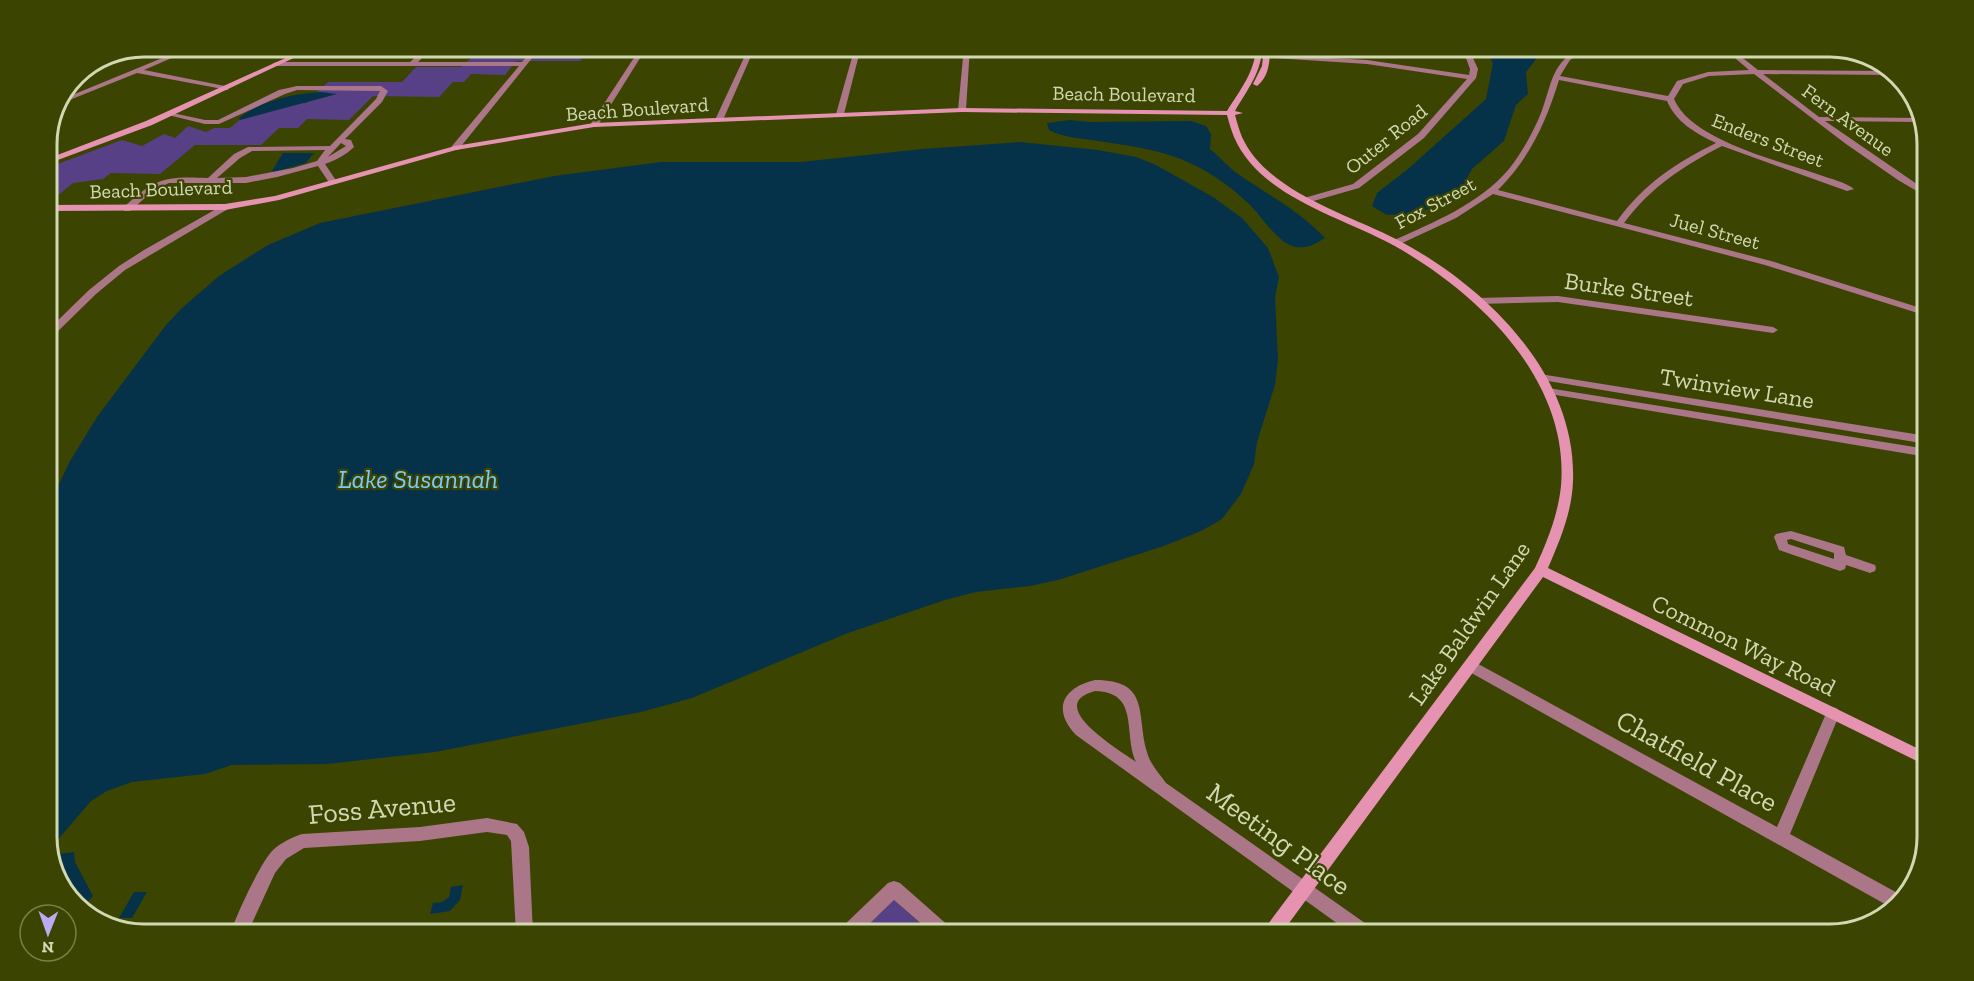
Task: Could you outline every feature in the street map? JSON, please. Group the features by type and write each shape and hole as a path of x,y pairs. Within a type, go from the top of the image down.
{"street":[{"path":"71,98 168,57"},
{"path":"57,158 168,114 291,57"},
{"path":"412,64 419,57"},
{"path":"455,148 529,57"},
{"path":"594,125 637,57"},
{"path":"719,120 747,57"},
{"path":"840,114 855,57"},
{"path":"962,110 966,57"},
{"path":"1235,113 1261,57"},
{"path":"1320,57 1472,78 1474,69 1469,57"},
{"name":"Fox Street","path":"1395,243 1446,219 1492,191 1514,167 1529,144 1546,110 1555,77 1565,60 1570,57"},
{"name":"Fern Avenue","path":"1738,57 1818,119 1917,188"},
{"path":"276,64 523,64"},
{"path":"136,71 225,88"},
{"name":"Enders Street","path":"1850,189 1722,143 1690,125 1673,108 1670,99 1680,83 1691,78 1723,72 1879,73"},
{"path":"1555,77 1670,99"},
{"name":"Outer Road","path":"1307,200 1356,186 1421,136 1472,78"},
{"path":"168,114 205,122 219,122 282,92 297,88 372,87 384,91 379,100 320,162"},
{"name":"Beach Boulevard","path":"57,210 225,207 276,198 455,148 594,125 962,110 1235,113"},
{"name":"Lake Baldwin Lane","path":"1235,113 1237,138 1247,153 1279,182 1307,200 1423,259 1478,301 1516,341 1548,391 1558,417 1567,472 1564,502 1557,534 1541,570 1278,924"},
{"path":"1818,119 1913,120"},
{"path":"127,208 159,184 172,181 249,180 320,162 338,156 350,147 348,142 339,140"},
{"path":"1619,224 1637,199 1653,183 1690,159 1722,143"},
{"path":"209,181 237,156 251,149 331,148"},
{"path":"320,162 333,182"},
{"name":"Juel Street","path":"1492,191 1810,275 1917,310"},
{"path":"57,327 121,268 207,220 225,207"},
{"name":"Burke Street","path":"1478,301 1558,299 1773,330"},
{"name":"Twinview Lane","path":"1540,377 1917,438"},
{"name":"Twinview Lane","path":"1548,391 1917,451"},
{"path":"1840,558 1870,568"},
{"name":"Common Way Road","path":"1541,570 1917,755"},
{"name":"Chatfield Place","path":"1471,666 1891,898"},
{"name":"Meeting Place","path":"1160,787 1148,772 1138,751 1133,707 1128,696 1117,687 1101,685 1088,686 1078,691 1073,699 1071,712 1074,723 1090,738 1352,924"},
{"path":"1781,837 1833,713"},
{"name":"Foss Avenue","path":"243,924 269,868 280,854 302,842 420,834 487,825 511,829 518,837 521,847 525,924"},
{"path":"857,924 894,889 934,924"}],"shaded area":[{"path":"472,57 583,57 580,61 516,61 505,75 471,74 464,82 453,82 439,97 373,96 349,120 307,119 298,128 279,128 261,145 195,145 160,174 111,173 103,179 73,183 57,196 57,164 122,140 142,146 164,134 175,138 188,126 206,132 214,128 230,128 257,105 306,103 328,82 402,82 416,67 461,67"},
{"path":"894,900 921,924 869,924"}],"water":[{"path":"1490,57 1538,57 1526,72 1528,94 1516,105 1504,141 1472,169 1457,198 1410,214 1387,215 1372,206 1377,193 1408,169 1486,99 1493,63"},
{"path":"321,92 337,94 240,120 239,118 278,99"},
{"path":"1070,120 1090,122 1191,121 1206,126 1211,134 1210,149 1234,171 1294,211 1325,238 1304,247 1295,247 1284,242 1243,198 1206,172 1176,157 1137,147 1067,136 1049,130 1047,123"},
{"name":"Lake Susannah","path":"1020,142 1098,150 1136,157 1156,165 1213,197 1242,218 1268,248 1279,277 1275,298 1278,359 1275,385 1257,442 1254,464 1241,494 1222,519 1201,531 1164,546 1058,580 1030,586 976,592 945,600 848,633 692,698 641,712 435,752 327,764 232,765 205,774 132,782 107,791 91,801 57,841 57,488 70,461 97,417 166,325 219,276 268,245 320,223 554,176 661,162 801,162 922,149"},
{"path":"283,153 314,153 306,163 272,171"},
{"path":"74,852 75,862 93,896 87,902 66,876 59,854"},
{"path":"463,885 460,900 450,911 430,914 433,903 442,902 449,897 451,887"},
{"path":"134,892 147,892 132,918 119,918"}]}
